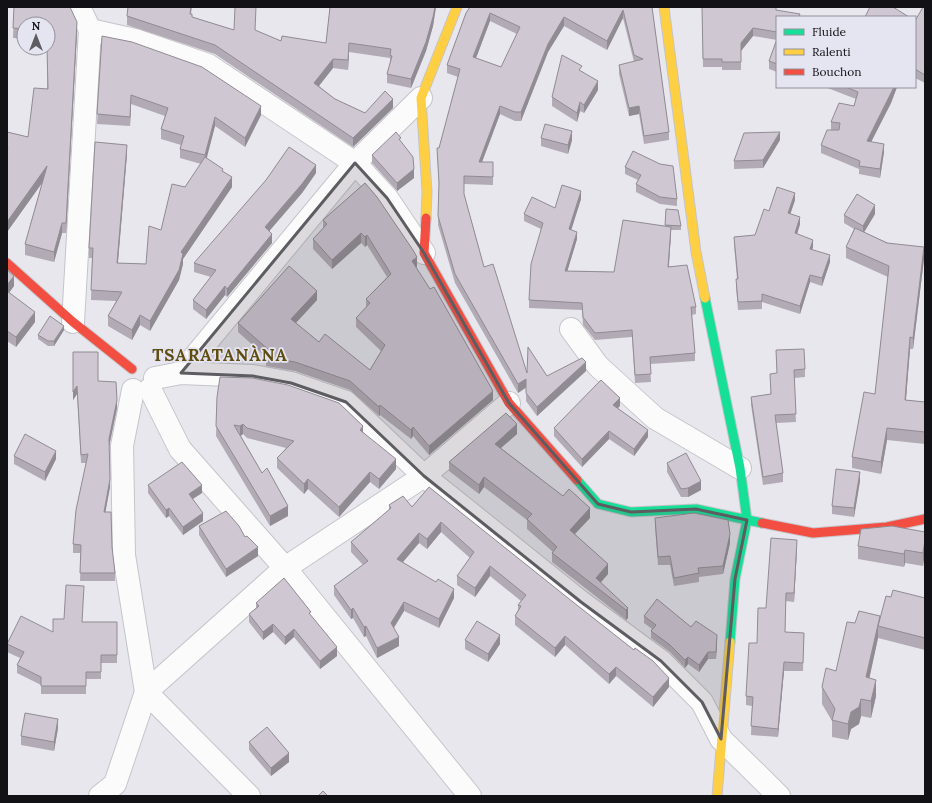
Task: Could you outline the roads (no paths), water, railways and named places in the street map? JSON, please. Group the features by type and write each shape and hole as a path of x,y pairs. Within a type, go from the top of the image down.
{"street":[{"path":"73,322 90,30 79,7"},
{"path":"181,373 354,163 421,98 457,7"},
{"path":"664,7 696,252 740,468 747,520 735,579 717,796"},
{"path":"90,30 136,40 208,65 354,163 387,198 424,253 509,403 598,504 631,512 696,509 812,533 887,527 925,519"},
{"path":"421,98 427,192 424,253"},
{"path":"7,263 73,322 143,381 180,449 286,568 470,796"},
{"path":"571,329 598,366 655,418 740,468"},
{"path":"143,381 181,373 253,376 291,383 346,402 424,476 581,602 661,661 702,702 721,739 779,796"},
{"path":"100,796 115,784 146,692 124,555 122,446 143,381"},
{"path":"146,692 286,568 424,476 509,403"},
{"path":"146,692 249,796"}],"district":[{"name":"TSARATANÀNA","path":"220,355"}]}
